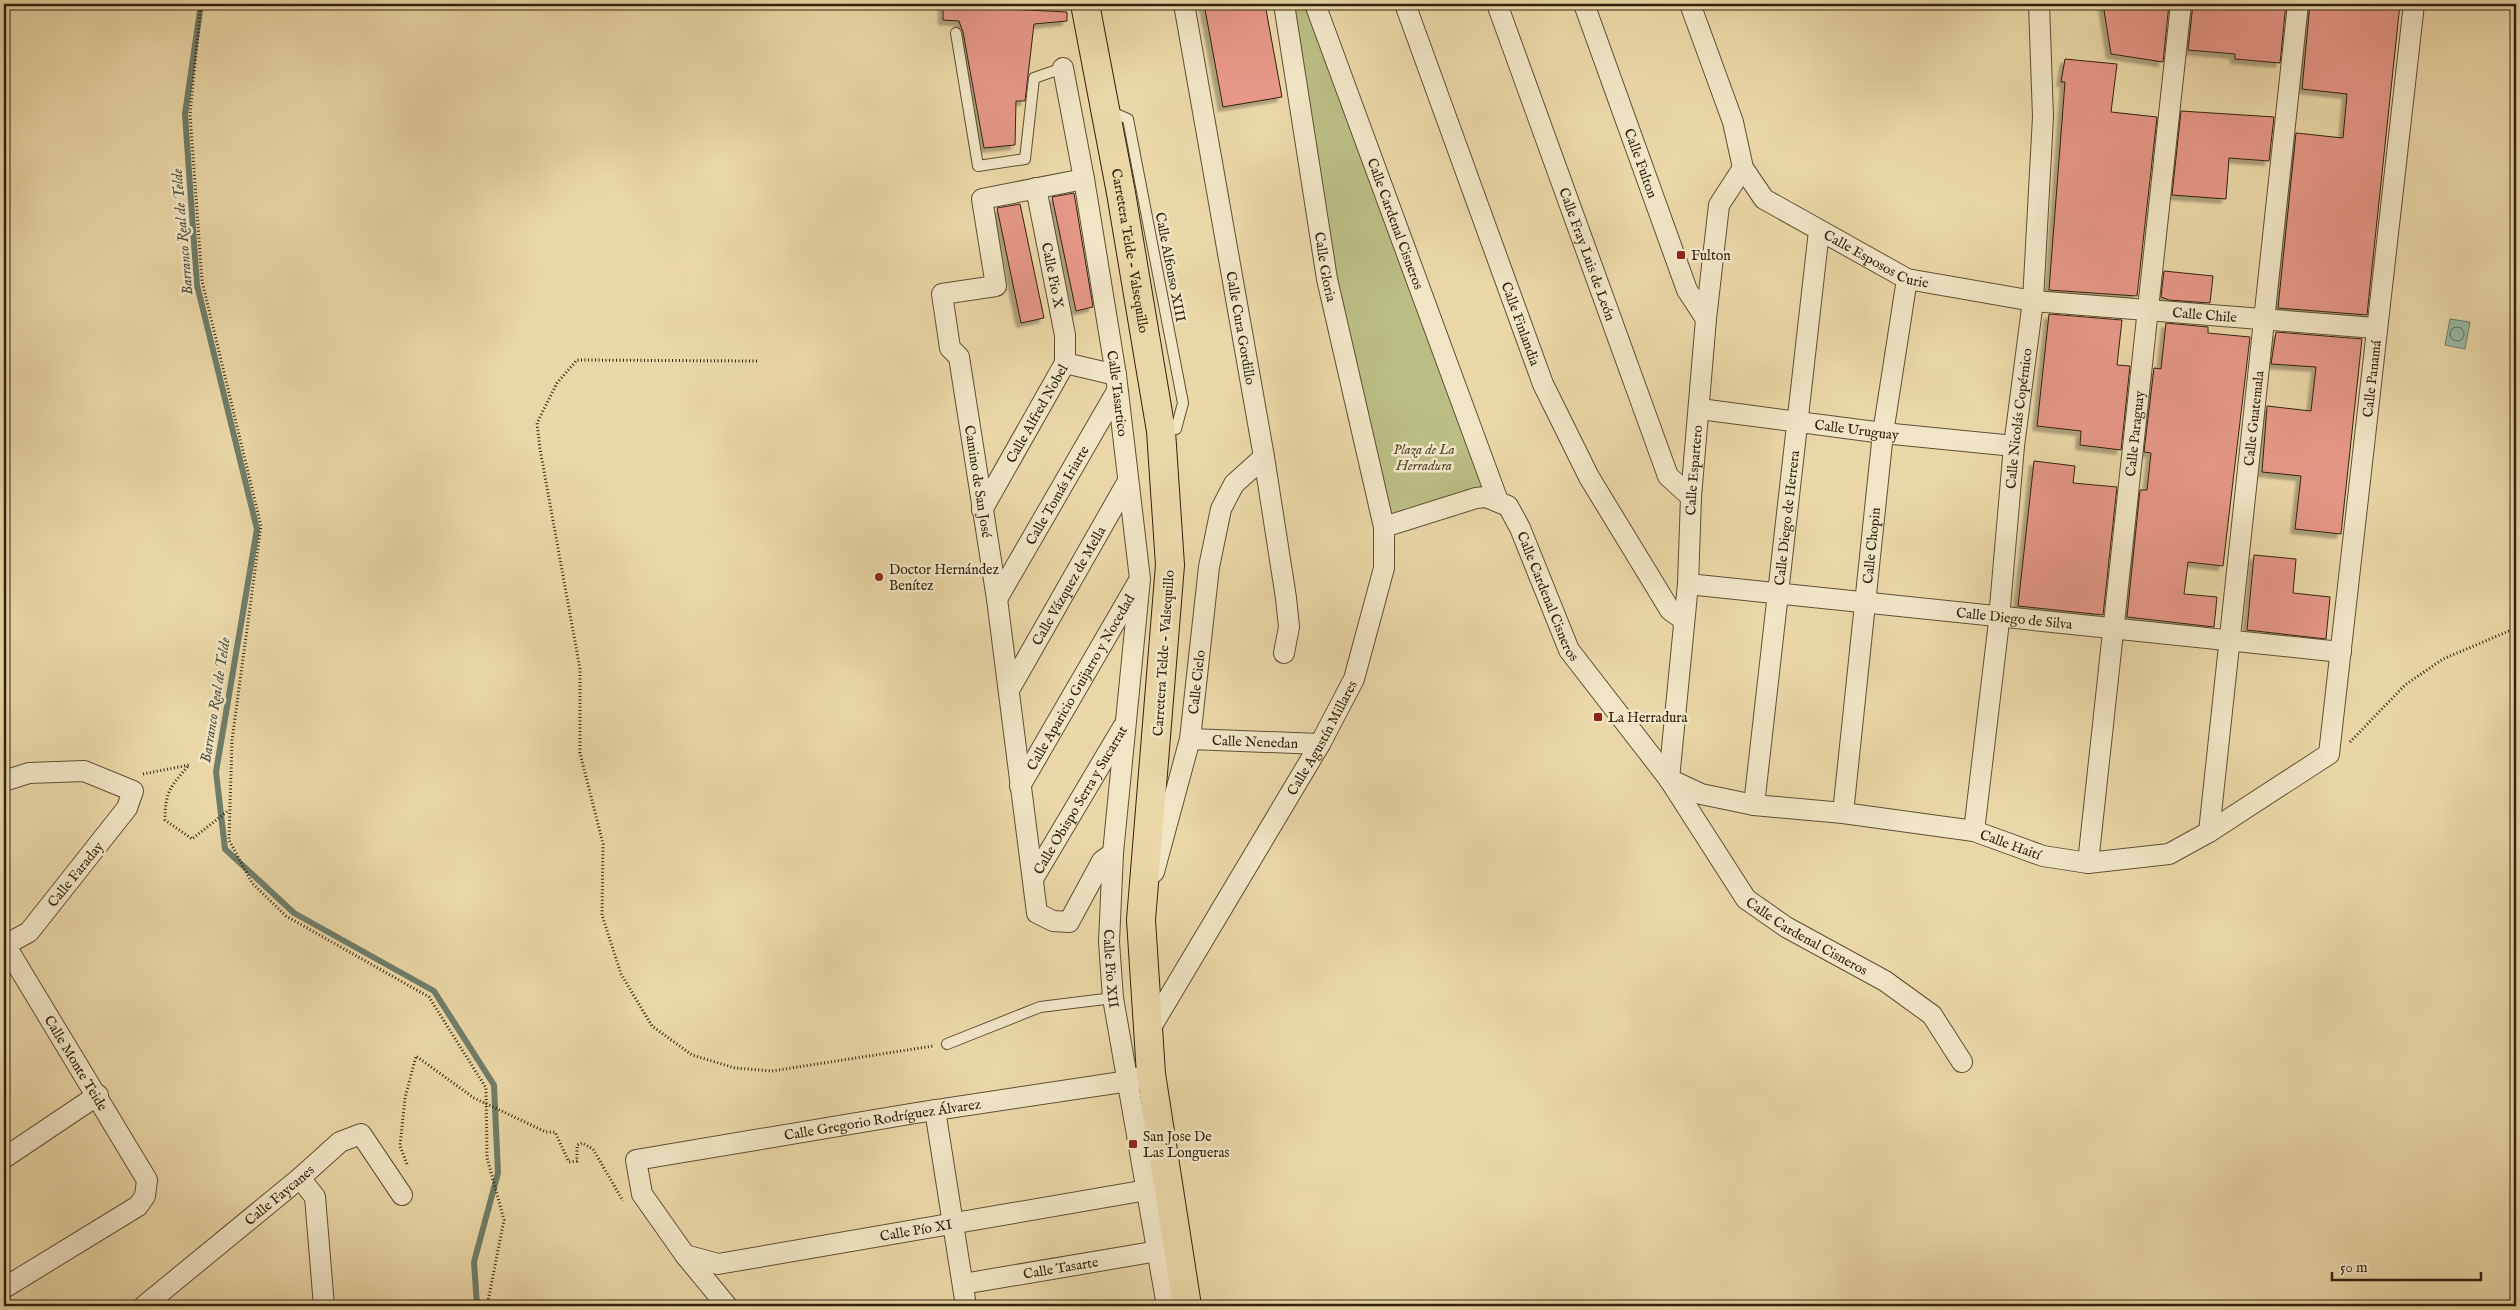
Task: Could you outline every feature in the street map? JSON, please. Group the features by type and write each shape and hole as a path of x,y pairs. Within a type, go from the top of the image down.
{"main road":[{"name":"Carretera Telde - Valsequillo","path":"1085,4 1162,431 1170,565 1141,920 1147,1034 1140,1078 1188,1306"}],"street":[{"name":"Calle Cura Gordillo","path":"1184,4 1264,457 1290,627 1284,653"},
{"name":"Calle Gloria","path":"1284,4 1327,279 1384,527"},
{"name":"Calle Cardenal Cisneros","path":"1315,4 1498,501 1508,506 1520,528 1569,650 1669,779 1746,900 1786,927 1885,981 1932,1015 1962,1062"},
{"name":"Calle Finlandia","path":"1405,4 1543,384 1589,477 1670,610 1684,620"},
{"name":"Calle Fray Luis de León","path":"1497,4 1668,476 1691,496"},
{"name":"Calle Fulton","path":"1584,4 1687,290 1706,319"},
{"path":"1690,4 1733,122 1743,168"},
{"name":"Calle Nicolás Copérnico","path":"1974,831 1999,615 2014,446 2033,301 2043,117 2039,4"},
{"name":"Calle Paraguay","path":"2088,863 2181,4"},
{"name":"Calle Guatemala","path":"2209,832 2228,641 2298,4"},
{"name":"Calle Panamá","path":"2329,754 2375,328 2414,4"},
{"name":"Calle Tasartico","path":"1063,68 1084,179 1116,383 1140,579 1127,721"},
{"name":"Calle Espartero","path":"1669,779 1688,584 1691,496 1700,409 1706,319 1719,205 1743,168"},
{"name":"Calle Esposos Curie","path":"1743,168 1764,199 1907,279 2033,301"},
{"name":"Camino de San José","path":"1084,179 982,199 996,286 942,294 950,348 959,357 997,599 1037,913 1053,921 1069,922 1102,861 1113,853"},
{"name":"Calle Pio X","path":"1036,188 1065,335 1065,363"},
{"name":"Calle Diego de Herrera","path":"1754,805 1799,422 1819,231"},
{"name":"Calle Chopin","path":"1843,813 1883,433 1907,279"},
{"name":"Calle Chile","path":"2033,301 2149,312 2375,328"},
{"name":"Calle Alfred Nobel","path":"982,510 1065,363 1116,383"},
{"name":"Calle Tomás Iriarte","path":"997,599 1116,383"},
{"name":"Calle Uruguay","path":"1700,409 1883,433 2014,446"},
{"name":"Calle Cielo","path":"1141,920 1190,739 1209,567 1221,509 1234,484 1264,457"},
{"name":"Calle Vázquez de Mella","path":"1008,690 1128,481"},
{"path":"1384,527 1476,498 1486,497 1498,501"},
{"name":"Calle Agustín Millares","path":"1147,1034 1320,744 1354,680 1384,568 1384,527"},
{"name":"Calle Aparicio Guijarro y Nocedad","path":"1020,786 1140,579"},
{"name":"Calle Diego de Silva","path":"1688,584 2341,652"},
{"name":"Calle Pio XII","path":"1127,721 1113,853 1109,942 1113,998 1140,1078 1147,1190 1166,1306"},
{"name":"Calle Obispo Serra y Sucarrat","path":"1032,879 1127,721"},
{"name":"Calle Nenedan","path":"1190,739 1320,744"},
{"name":"Calle Haití","path":"1669,779 1701,794 1754,805 1843,813 1974,831 2042,856 2088,863 2170,854 2209,832 2329,754"},
{"path":"4,781 29,773 84,771 107,780"},
{"name":"Calle Faraday","path":"4,944 29,932 127,808 133,790 107,780"},
{"name":"Calle Monte Teide","path":"4,944 98,1095 147,1180 145,1196 138,1206 5,1285"},
{"name":"Calle Gregorio Rodríguez Álvarez","path":"685,1255 642,1194 636,1160 1140,1078"},
{"path":"4,1158 98,1095"},
{"path":"935,1110 966,1306"},
{"name":"Calle Faycanes","path":"144,1306 300,1178 340,1142 361,1134 402,1195"},
{"path":"300,1178 315,1197 324,1306"},
{"name":"Calle Pío XI","path":"685,1255 718,1264 953,1225 1147,1190"},
{"name":"Calle Tasarte","path":"963,1284 1158,1251"},
{"path":"685,1255 727,1306"}],"lane":[{"path":"956,33 978,166 1025,159 1034,78 1063,68"},
{"path":"948,1044 1040,1007 1113,998"}],"path":[{"path":"201,4 190,114 202,281 261,526 232,740 229,840 252,883 286,916 429,997 486,1088 487,1158 504,1220 487,1306"},
{"path":"758,362 577,360 557,383 538,423 540,449 580,669 580,753 603,844 602,915 621,974 652,1026 692,1055 735,1068 772,1072 948,1044"},
{"path":"2329,754 2354,739 2405,685 2443,659 2516,628"},
{"path":"107,780 189,765 168,789 165,801 165,820 192,840 230,809"},
{"path":"402,1195 414,1186 400,1146 405,1098 416,1056 466,1093 486,1104 546,1132 555,1132 569,1162 577,1161 577,1145 582,1143 594,1149 615,1191 626,1206"}],"green space":[{"name":"Plaza de La Herradura","path":"1289,4 1310,4 1488,491 1389,521 1332,280"}],"water":[{"path":"2450,319 2470,322 2465,349 2445,345"}],"building":[{"path":"943,4 1008,4 1008,9 1067,12 1067,21 1034,24 1025,101 1016,101 1015,145 984,148 963,32 959,21 943,20"},
{"path":"1204,4 1265,4 1282,97 1223,107"},
{"path":"2103,4 2169,4 2163,62 2111,54"},
{"path":"2193,4 2286,4 2280,63 2235,59 2235,54 2188,50"},
{"path":"2310,4 2400,4 2367,315 2278,308 2296,133 2343,138 2347,94 2302,89"},
{"path":"2065,59 2117,64 2111,112 2157,117 2137,296 2049,290 2065,82 2061,82"},
{"path":"2181,111 2274,117 2269,161 2229,158 2226,199 2172,195"},
{"path":"1074,193 1093,307 1076,311 1052,197"},
{"path":"1020,204 1044,318 1021,323 997,208"},
{"path":"2164,271 2213,276 2210,303 2169,300 2161,297"},
{"path":"2049,314 2122,320 2117,365 2130,366 2121,450 2080,445 2081,431 2037,426"},
{"path":"2166,323 2208,327 2208,333 2250,337 2223,566 2188,562 2184,594 2217,597 2214,627 2127,617 2140,490 2147,490 2151,453 2144,452 2154,368 2161,369"},
{"path":"2276,332 2362,339 2341,534 2295,529 2301,476 2262,472 2267,406 2311,411 2316,367 2271,364"},
{"path":"2034,461 2075,466 2073,483 2117,487 2103,615 2018,606"},
{"path":"2254,555 2296,559 2293,593 2330,597 2326,639 2247,630"}],"waterway":[{"name":"Barranco Real de Telde","path":"201,4 185,114 197,285 257,529 216,772 225,849 294,913 434,991 494,1085 498,1173 474,1262 477,1306"}],"place":[{"name":"Fulton","path":"1681,255"},
{"name":"Doctor Hernández Benítez","path":"879,577"},
{"name":"La Herradura","path":"1598,717"},
{"name":"San Jose De Las Longueras","path":"1133,1144"}]}
